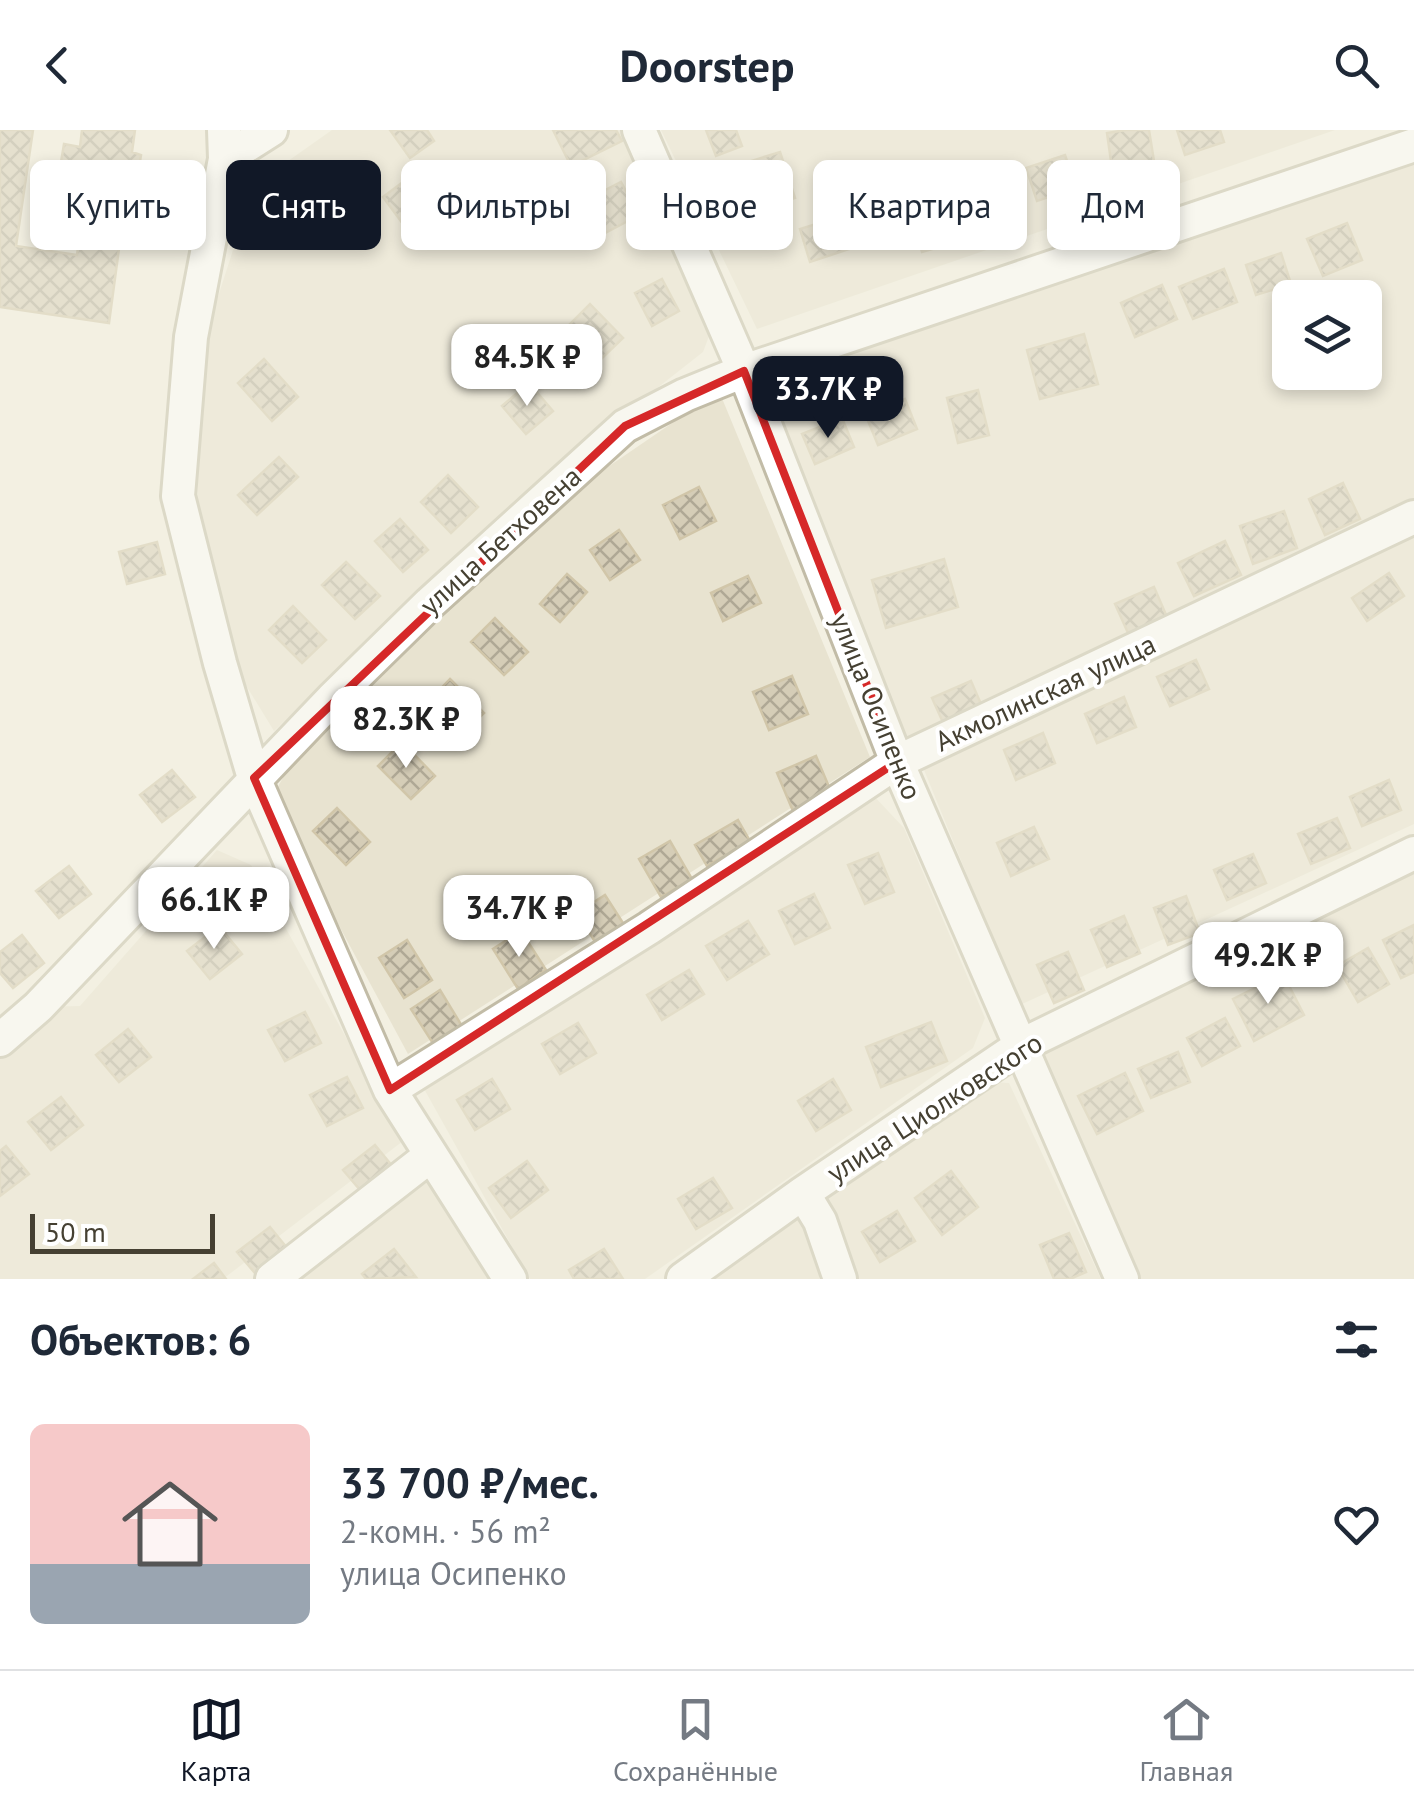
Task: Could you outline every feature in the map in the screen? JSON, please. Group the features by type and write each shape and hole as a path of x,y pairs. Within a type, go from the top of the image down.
{"street":[{"path":"271,130 224,144 191,337 178,496 254,778 390,1090 510,1279"},
{"name":"улица Осипенко","path":"639,130 744,371 897,762 1122,1279"},
{"name":"улица Бетховена","path":"0,1040 38,1007 254,778 430,603 625,426 685,394 744,371 1414,145"},
{"name":"Акмолинская улица","path":"390,1090 648,928 897,762 1414,517"},
{"name":"улица Циолковского","path":"684,1279 1022,1045 1414,853"},
{"path":"272,1279 430,1156"},
{"path":"803,1193 820,1221 840,1279"}],"highlighted area":[{"path":"744,371 897,762 390,1090 254,778 625,426"}],"shaded area":[{"path":"332,130 627,130 641,160 626,160 626,250 681,250 714,323 703,352 516,499 274,731 236,669 197,501 206,334 233,250 381,250 381,160 289,160"},
{"path":"661,130 1335,130 1180,183 1180,160 1047,160 1047,229 1027,236 1027,160 813,160 813,250 986,250 757,329 719,250 793,250 793,160 675,160"},
{"path":"1414,155 1414,498 902,742 747,378 1130,250 1180,250 1180,233"},
{"path":"719,391 870,757 408,1054 271,799 298,751 599,473"},
{"path":"1414,524 1414,824 1020,1005 920,760"},
{"path":"872,794 904,828 985,1018 973,1048 645,1279 530,1279 418,1078"},
{"path":"217,850 251,865 403,1141 223,1279 0,1279 0,1045 38,1007 80,1006"},
{"path":"1414,868 1414,1279 1139,1279 1037,1049"},
{"path":"970,1081 1009,1083 1101,1279 848,1279 821,1191"},
{"path":"432,1180 492,1279 268,1279 317,1243"},
{"path":"793,1208 819,1240 819,1279 704,1279"}],"building":[{"path":"0,130 33,130 16,246 77,255 78,250 119,250 109,323 0,307"},
{"path":"82,130 135,130 132,152 141,155 140,160 61,160 64,144 80,147"},
{"path":"390,130 427,130 434,141 410,158"},
{"path":"553,130 616,130 622,141 583,160 568,160"},
{"path":"706,130 736,130 742,146 716,156"},
{"path":"1149,130 1154,160 1111,160 1107,133"},
{"path":"1177,130 1220,130 1224,142 1185,155"},
{"path":"780,152 783,160 755,160"},
{"path":"1047,161 1047,198 1037,201 1027,168"},
{"path":"621,182 626,191 626,222 606,232 606,190"},
{"path":"401,184 401,221 383,197"},
{"path":"1347,223 1362,260 1323,276 1307,239"},
{"path":"813,225 813,250 846,250 810,262 800,229"},
{"path":"1281,253 1290,280 1272,280 1272,290 1256,295 1246,265"},
{"path":"1224,269 1237,302 1193,319 1179,287"},
{"path":"662,279 679,311 652,326 635,293"},
{"path":"1162,285 1177,319 1135,337 1121,303"},
{"path":"590,304 623,338 599,361 566,328"},
{"path":"1084,334 1098,384 1040,399 1027,350"},
{"path":"264,359 298,397 272,421 238,383"},
{"path":"529,383 553,411 526,434 502,406"},
{"path":"978,390 989,435 958,443 947,398"},
{"path":"905,399 917,429 878,445 866,416"},
{"path":"842,418 854,447 815,464 802,434"},
{"path":"279,457 298,477 257,515 238,495"},
{"path":"448,475 478,507 451,533 421,502"},
{"path":"1343,483 1360,519 1325,535 1309,499"},
{"path":"699,487 716,521 680,539 663,505"},
{"path":"1284,511 1297,548 1253,564 1240,526"},
{"path":"400,519 428,550 403,572 375,541"},
{"path":"619,530 640,560 610,580 590,550"},
{"path":"1225,541 1241,575 1194,596 1178,563"},
{"path":"157,542 165,574 127,584 119,552"},
{"path":"944,559 958,607 886,628 872,580"},
{"path":"346,562 380,596 355,619 322,585"},
{"path":"1389,573 1404,596 1367,621 1352,598"},
{"path":"567,574 587,592 560,622 540,604"},
{"path":"748,576 761,603 723,621 711,593"},
{"path":"1154,587 1167,617 1128,633 1115,604"},
{"path":"293,606 326,640 302,663 269,630"},
{"path":"495,618 528,652 504,675 471,642"},
{"path":"1196,660 1209,689 1170,706 1157,677"},
{"path":"792,676 808,714 769,730 753,692"},
{"path":"450,679 484,713 460,736 427,703"},
{"path":"971,681 984,711 945,727 932,698"},
{"path":"1124,697 1136,727 1097,743 1085,714"},
{"path":"1043,733 1055,763 1016,780 1004,750"},
{"path":"402,742 435,776 411,799 378,766"},
{"path":"816,756 832,794 793,811 777,773"},
{"path":"172,770 195,797 162,822 140,795"},
{"path":"1389,780 1401,810 1362,826 1350,797"},
{"path":"337,808 370,842 346,865 313,831"},
{"path":"1337,818 1350,848 1311,864 1298,834"},
{"path":"738,820 750,841 707,866 695,845"},
{"path":"1034,827 1049,859 1011,876 997,843"},
{"path":"670,841 692,879 661,897 639,859"},
{"path":"878,853 894,892 865,904 848,865"},
{"path":"1253,854 1266,883 1227,900 1214,870"},
{"path":"69,866 91,894 59,918 36,891"},
{"path":"814,894 830,928 795,944 779,911"},
{"path":"605,895 630,934 602,953 577,913"},
{"path":"1186,896 1200,933 1168,945 1154,908"},
{"path":"1124,916 1140,953 1107,967 1091,930"},
{"path":"748,921 769,954 727,980 706,946"},
{"path":"1414,925 1414,972 1401,978 1383,940"},
{"path":"219,926 242,954 210,979 187,951"},
{"path":"521,931 546,970 518,989 493,949"},
{"path":"22,935 44,963 13,988 0,973 0,952"},
{"path":"407,940 432,980 404,998 379,958"},
{"path":"1368,948 1389,984 1358,1002 1337,966"},
{"path":"1068,952 1084,990 1054,1003 1037,965"},
{"path":"689,970 704,994 662,1020 647,995"},
{"path":"1283,974 1304,1015 1254,1041 1233,999"},
{"path":"440,990 465,1031 436,1048 411,1009"},
{"path":"305,1012 321,1043 285,1061 268,1030"},
{"path":"1225,1018 1240,1046 1202,1066 1187,1038"},
{"path":"931,1022 947,1061 881,1087 866,1047"},
{"path":"578,1023 596,1053 560,1074 542,1044"},
{"path":"128,1029 151,1057 119,1082 96,1055"},
{"path":"1178,1052 1190,1082 1151,1098 1138,1069"},
{"path":"1125,1073 1143,1111 1097,1134 1078,1096"},
{"path":"347,1077 363,1108 327,1126 310,1095"},
{"path":"492,1079 510,1109 475,1130 457,1100"},
{"path":"833,1079 851,1110 816,1131 798,1101"},
{"path":"61,1097 83,1125 51,1150 28,1122"},
{"path":"375,1145 398,1173 366,1197 343,1170"},
{"path":"6,1146 29,1174 0,1196 0,1151"},
{"path":"527,1161 548,1190 511,1218 489,1188"},
{"path":"951,1171 978,1207 942,1235 915,1198"},
{"path":"713,1178 732,1208 696,1229 678,1199"},
{"path":"897,1211 915,1241 880,1262 862,1232"},
{"path":"270,1227 292,1254 260,1279 237,1252"},
{"path":"1069,1233 1086,1272 1070,1279 1054,1279 1040,1245"},
{"path":"394,1249 416,1277 366,1279 362,1274"},
{"path":"604,1249 623,1279 574,1279 569,1270"},
{"path":"214,1263 226,1279 193,1279"}]}
